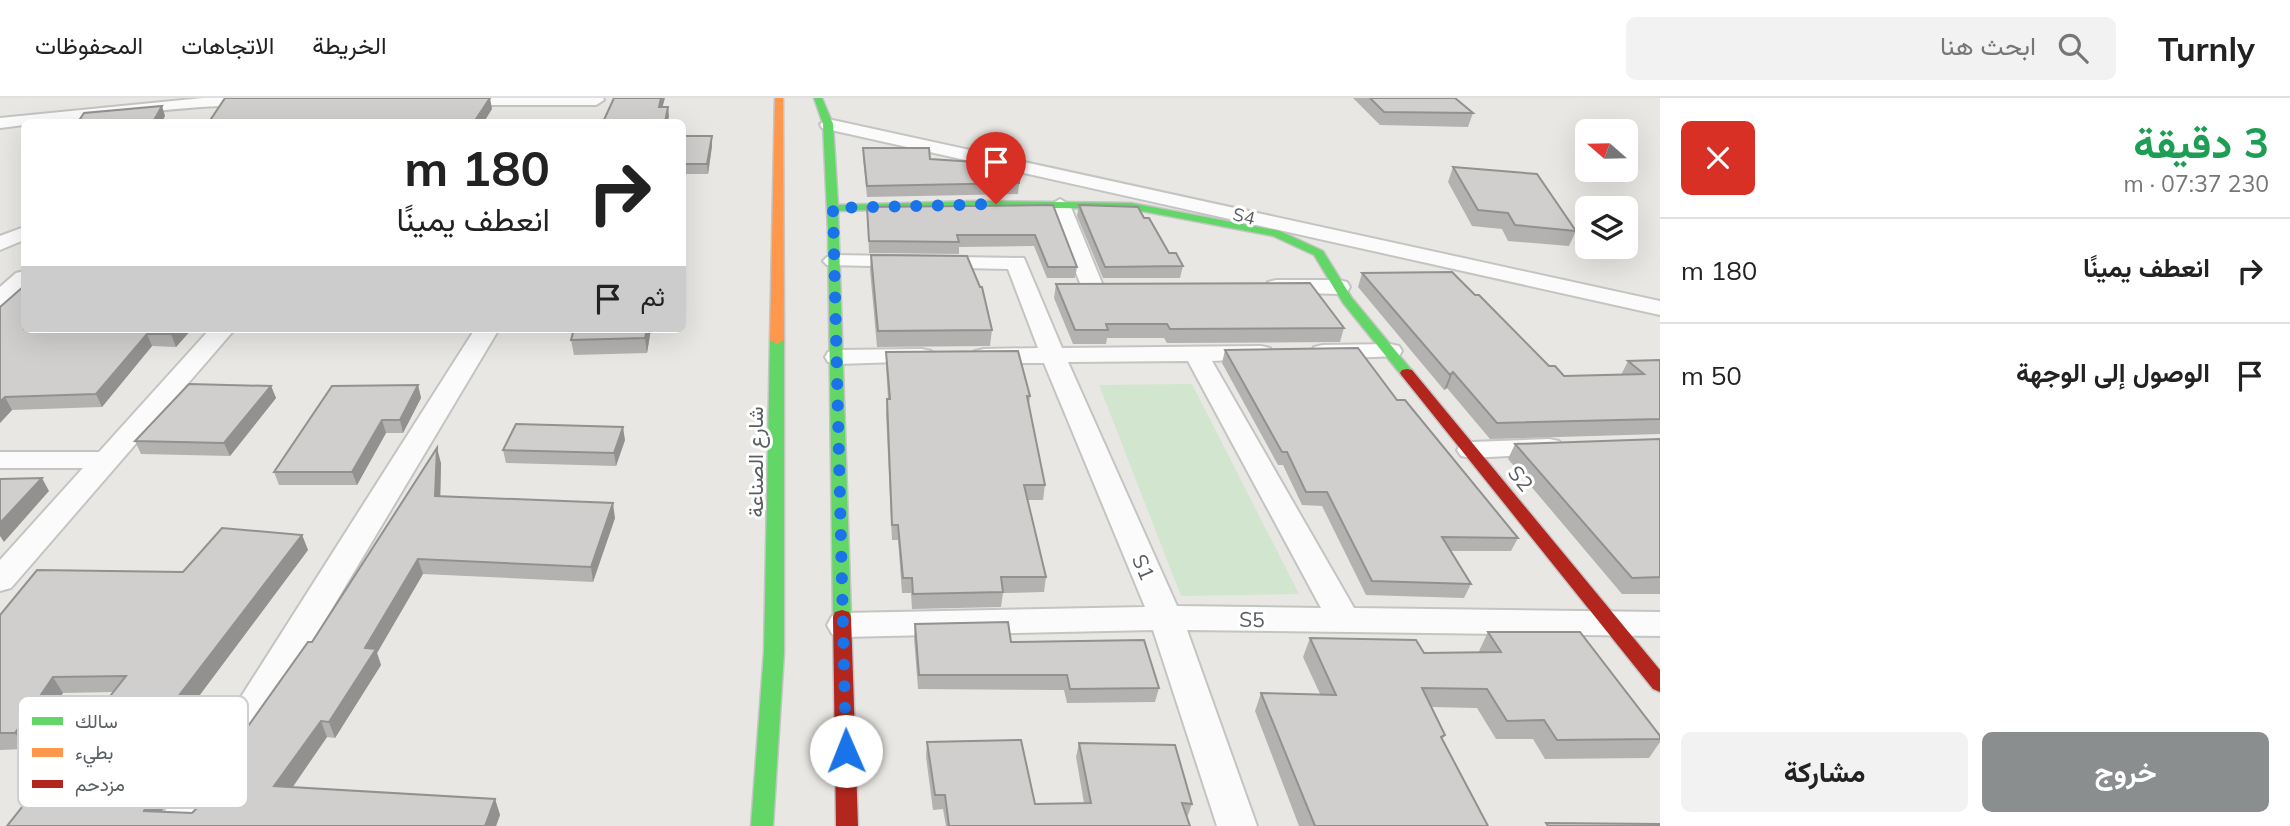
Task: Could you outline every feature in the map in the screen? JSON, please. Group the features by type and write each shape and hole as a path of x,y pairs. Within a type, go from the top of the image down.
{"main road":[{"name":"شارع الصناعة","path":"762,826 774,652 779,98"},
{"path":"818,98 828,124 833,208 847,826"},
{"name":"S2","path":"833,208 975,204 1131,206 1276,233 1319,253 1343,293 1660,684"}],"street":[{"path":"33,119 51,98"},
{"path":"434,99 595,103"},
{"path":"33,119 227,100 274,101"},
{"path":"205,119 227,100"},
{"path":"0,123 21,120"},
{"name":"S4","path":"828,124 1660,308"},
{"path":"1060,205 1093,288"},
{"path":"0,244 21,234"},
{"name":"S1","path":"834,261 1016,263 1166,618 1237,826"},
{"path":"0,299 21,281"},
{"path":"1257,287 1343,293"},
{"path":"1030,301 1059,288 1120,288"},
{"path":"0,580 219,333"},
{"path":"248,717 485,333"},
{"path":"837,357 1390,351"},
{"path":"1196,354 1345,621"},
{"path":"1471,450 1579,446"},
{"path":"0,460 106,460"},
{"name":"S5","path":"844,625 1166,618 1660,624"},
{"path":"176,826 192,808"}],"green space":[{"path":"1192,384 1299,594 1181,596 1099,385"}],"building":[{"path":"225,98 490,98 476,119 211,119"},
{"path":"614,98 661,98 659,107 668,107 666,119 604,119"},
{"path":"1370,98 1455,98 1473,113 1384,112"},
{"path":"162,106 155,119 80,119 84,113"},
{"path":"686,136 712,136 707,164 686,164"},
{"path":"863,148 929,148 930,159 1021,165 1019,183 867,186"},
{"path":"1453,167 1537,174 1575,231 1515,225 1508,213 1478,210"},
{"path":"1053,205 1077,267 1048,267 1035,235 957,235 959,242 869,241 867,207"},
{"path":"1079,205 1138,207 1144,218 1149,218 1169,253 1176,253 1183,266 1105,267"},
{"path":"871,255 967,256 982,287 992,330 878,331"},
{"path":"1452,272 1475,295 1479,295 1549,366 1555,366 1564,376 1644,374 1628,361 1660,360 1660,419 1497,423 1453,372 1450,375 1362,273"},
{"path":"1310,283 1344,328 1170,329 1167,324 1106,324 1108,330 1075,330 1056,284"},
{"path":"21,289 21,333 172,333 147,334 96,394 5,397 0,402 0,307"},
{"path":"573,333 646,333 645,338 571,340"},
{"path":"1358,348 1397,400 1405,400 1518,538 1442,537 1471,584 1372,581 1327,492 1306,492 1287,452 1282,452 1225,350"},
{"path":"1018,351 1030,396 1027,396 1045,485 1024,485 1046,577 1001,577 1003,592 913,594 912,578 903,578 898,525 892,525 887,399 890,399 886,352"},
{"path":"189,384 271,386 224,443 135,441"},
{"path":"418,385 400,420 382,420 352,472 274,472 332,386"},
{"path":"516,424 623,427 614,453 503,450"},
{"path":"1660,439 1660,577 1632,578 1515,444"},
{"path":"437,448 435,496 613,503 591,567 418,559 365,648 376,649 329,722 321,721 274,786 495,799 485,826 7,826 21,808 145,808 144,811 192,813 197,808 248,808 248,726 308,642 312,642"},
{"path":"42,478 0,523 0,479"},
{"path":"222,528 302,535 179,696 110,696 126,676 53,677 40,696 18,696 18,729 15,733 0,733 0,615 37,570 183,572"},
{"path":"1008,622 1011,642 1144,640 1159,688 1070,689 1067,675 919,675 915,624"},
{"path":"1488,632 1580,632 1660,739 1557,740 1544,720 1507,721 1487,689 1422,688 1445,735 1441,737 1488,826 1315,826 1261,693 1336,695 1310,638 1416,640 1424,653 1501,652"},
{"path":"1021,740 1035,804 1091,803 1079,743 1175,745 1192,804 1182,803 1190,826 949,826 945,795 935,795 927,742"},
{"path":"1546,823 1660,824 1660,826 1548,826"}],"traffic: fast":[{"path":"818,98 828,124 834,232 842,617"},
{"path":"833,208 975,204 1131,206 1276,233 1319,253 1347,300 1407,373"},
{"path":"762,826 774,652 777,340"}],"traffic: slow":[{"path":"777,340 779,98"}],"traffic: jam":[{"path":"1407,373 1660,684"},
{"path":"842,617 847,826"}],"route":[{"path":"846,751 833,208 996,204"}]}
